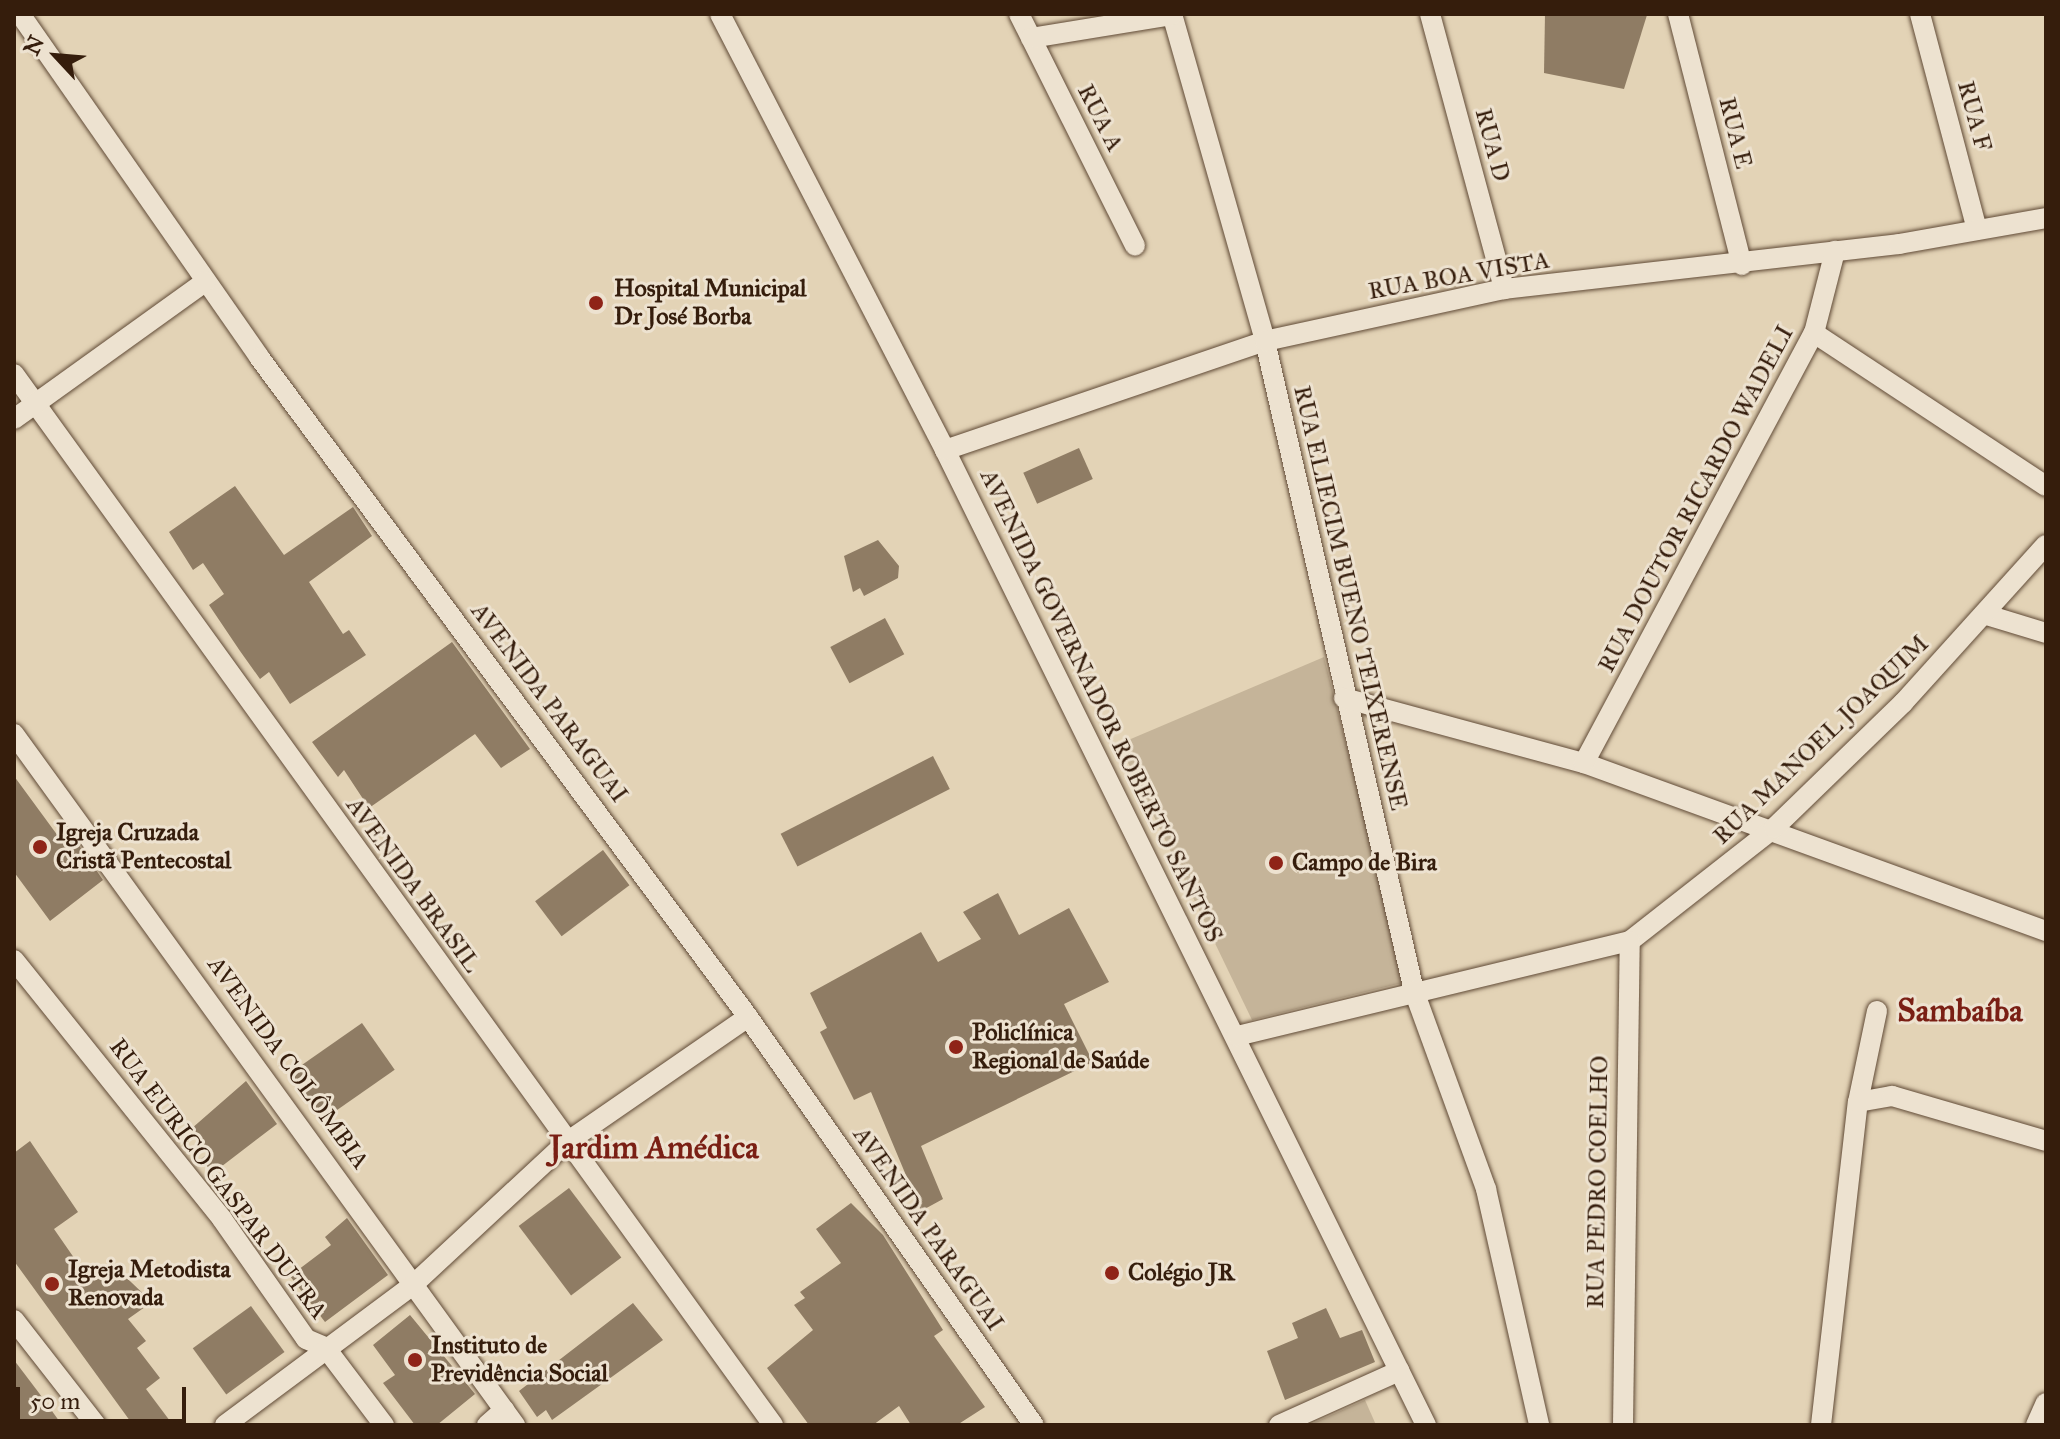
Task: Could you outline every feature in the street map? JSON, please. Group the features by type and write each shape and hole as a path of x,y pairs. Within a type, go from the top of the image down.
{"street":[{"name":"AVENIDA PARAGUAI","path":"20,14 205,282 748,1017 1034,1425"},
{"name":"AVENIDA GOVERNADOR ROBERTO SANTOS","path":"720,14 945,450 1237,1036 1426,1425"},
{"name":"RUA A","path":"1019,14 1135,246"},
{"name":"RUA D","path":"1430,14 1504,289"},
{"name":"RUA E","path":"1678,14 1742,265"},
{"name":"RUA F","path":"1920,14 1977,230"},
{"path":"1031,38 1172,15"},
{"name":"RUA ELIECIM BUENO TEIXERENSE","path":"1172,15 1265,341 1344,698 1414,991 1486,1189 1539,1425"},
{"name":"RUA BOA VISTA","path":"945,450 1265,341 1504,289 1742,265 2046,218"},
{"name":"RUA DOUTOR RICARDO WADELI","path":"1584,763 1814,333 1835,251"},
{"path":"14,419 205,282"},
{"path":"1814,333 2046,486"},
{"name":"AVENIDA BRASIL","path":"14,374 773,1425"},
{"name":"RUA MANOEL JOAQUIM","path":"1237,1036 1630,941 1774,828 1987,615 2046,545"},
{"path":"1987,615 2046,633"},
{"path":"1344,698 1584,763 1774,828 2046,931"},
{"name":"AVENIDA COLÔMBIA","path":"14,734 510,1417"},
{"name":"RUA PEDRO COELHO","path":"1623,1425 1630,941"},
{"name":"RUA EURICO GASPAR DUTRA","path":"14,960 222,1219 306,1339 325,1347 384,1425"},
{"path":"1821,1425 1858,1102 1877,1011"},
{"path":"225,1425 325,1347 414,1284 567,1142 748,1017"},
{"path":"1858,1102 1892,1096 2046,1141"},
{"path":"14,1320 96,1425"},
{"path":"1279,1425 1399,1371"},
{"path":"2036,1425 2046,1403"},
{"path":"487,1425 510,1417"}],"shaded area":[{"name":"Campo de Bira","path":"1324,657 1406,982 1252,1020 1119,744"},
{"path":"1365,1400 1376,1425 1309,1425"}],"building":[{"path":"1545,14 1647,15 1624,89 1544,73"},
{"path":"1079,448 1093,479 1037,504 1023,473"},
{"path":"235,486 284,555 353,507 372,536 309,582 343,634 349,630 366,655 290,704 269,672 260,679 240,651 209,605 224,594 203,563 193,570 169,532"},
{"path":"878,540 899,566 898,578 864,596 860,588 853,592 844,556"},
{"path":"885,618 904,654 850,683 830,647"},
{"path":"452,642 530,749 501,768 475,734 369,808 344,770 338,777 312,742"},
{"path":"933,756 950,789 797,867 781,834"},
{"name":"Igreja Cruzada Cristã Pentecostal","path":"14,776 69,851 78,844 103,880 50,921 14,872"},
{"path":"603,850 629,885 562,936 535,901"},
{"name":"Policlínica Regional de Saúde","path":"998,893 1019,935 1069,908 1109,982 1064,1004 1093,1062 921,1146 943,1199 921,1211 871,1092 854,1100 820,1032 827,1028 810,993 921,932 938,962 981,939 963,912"},
{"path":"362,1023 395,1070 321,1121 288,1075"},
{"path":"246,1081 277,1124 213,1173 201,1159 210,1152 191,1129"},
{"path":"30,1141 78,1212 54,1229 88,1278 111,1263 152,1302 128,1319 146,1341 137,1348 160,1378 146,1389 173,1425 133,1425 14,1261 14,1153"},
{"path":"569,1188 621,1257 571,1295 519,1226"},
{"path":"851,1203 883,1235 943,1330 934,1336 985,1407 957,1425 911,1425 899,1406 873,1425 809,1425 767,1368 813,1330 794,1305 805,1298 800,1292 841,1263 816,1229"},
{"path":"347,1218 388,1275 325,1322 290,1276 331,1245 325,1237"},
{"path":"633,1303 663,1340 552,1420 546,1410 537,1417 519,1391"},
{"path":"251,1306 285,1352 226,1394 193,1348"},
{"path":"1326,1308 1340,1338 1362,1330 1375,1362 1285,1400 1267,1351 1298,1338 1292,1323"},
{"name":"Instituto de Previdência Social","path":"410,1315 475,1394 437,1425 415,1425 383,1383 395,1375 373,1345"},
{"path":"14,1360 39,1393 62,1425 14,1425"}],"place":[{"name":"Hospital Municipal Dr José Borba","path":"596,303"},
{"name":"Igreja Cruzada Cristã Pentecostal","path":"40,847"},
{"name":"Campo de Bira","path":"1276,863"},
{"name":"Policlínica Regional de Saúde","path":"956,1047"},
{"name":"Colégio JR","path":"1112,1273"},
{"name":"Igreja Metodista Renovada","path":"52,1284"},
{"name":"Instituto de Previdência Social","path":"415,1360"}],"district":[{"name":"Sambaíba","path":"1960,1011"},
{"name":"Jardim Amédica","path":"654,1148"}]}
